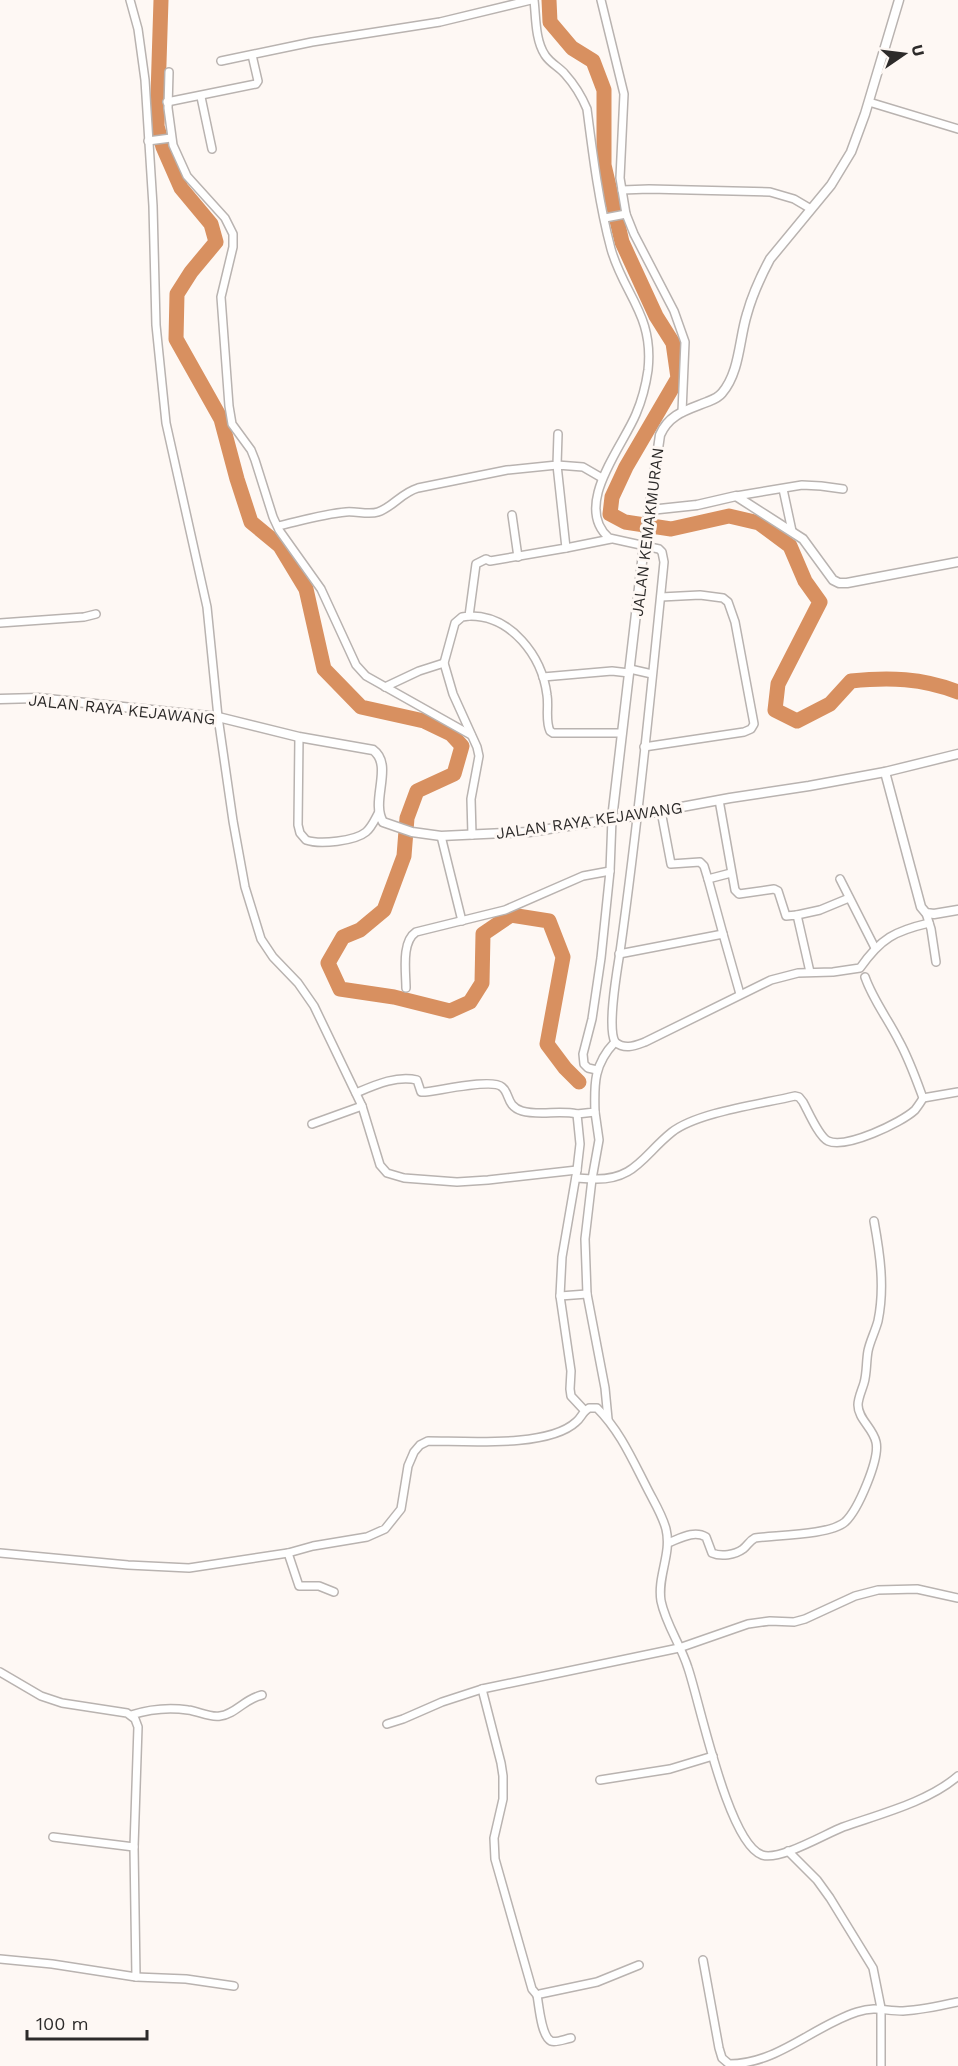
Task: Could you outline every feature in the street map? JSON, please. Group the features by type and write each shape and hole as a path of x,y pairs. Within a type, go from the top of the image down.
{"street":[{"path":"130,0 138,29 151,141 156,326 166,423 207,607 218,717 245,887 261,939 314,1006 356,1093 380,1165 387,1173 404,1178 457,1182 578,1175 591,1179 614,1179 636,1167 671,1133 698,1119 797,1096 826,1141 838,1143 875,1133 897,1122 914,1111 923,1098 958,1092"},
{"path":"221,61 312,42 440,22 532,0 544,54 564,73 583,98 587,109 595,166 608,218 611,248 618,270 640,310 647,334 649,358 646,380 636,415 602,478 596,511 604,533 612,538 644,545 662,552 664,562 615,983 612,1032 615,1042 619,1046 629,1048 645,1042 740,994 783,976 860,968 875,948 896,933 930,923"},
{"path":"601,0 624,94 620,178 623,215 674,311 684,335 686,352 682,412"},
{"name":"JALAN KEMAKMURAN","path":"613,819 644,545 660,435 674,415 720,396 725,389 735,366 747,314 764,270 770,259 838,175 851,152 869,102 899,0"},
{"path":"167,102 201,97 258,83 252,55"},
{"path":"169,72 167,102 169,138 188,176 231,227 233,247 221,297 232,424 251,450 278,526 321,589 356,665 366,676 471,735 475,740 478,756 471,799 472,835"},
{"path":"201,97 212,149"},
{"path":"869,102 958,129"},
{"path":"151,141 169,138"},
{"path":"622,190 770,192 784,195 811,209"},
{"path":"608,218 623,215"},
{"path":"558,434 557,465 566,548"},
{"path":"278,526 335,513 375,512 385,508 407,492 418,488 507,471 557,465 583,467 602,478"},
{"path":"650,510 697,505 802,485 843,489"},
{"path":"783,489 792,531"},
{"path":"736,496 803,539 828,574 839,583 958,562"},
{"path":"512,515 518,557"},
{"path":"469,616 476,564 486,559 490,561 518,557 612,538"},
{"path":"644,747 744,732 751,729 754,724 735,622 728,602 723,598 700,594 661,597"},
{"path":"0,623 84,617 96,614"},
{"path":"471,735 467,721 453,694 444,663 455,623 462,617 469,616 483,616 495,620 521,639 536,656 548,695 547,725 550,731 622,733"},
{"path":"386,687 419,671 444,663"},
{"path":"543,677 612,671 651,673"},
{"name":"JALAN RAYA KEJAWANG","path":"0,699 38,698 218,717 299,737 372,750 378,754 382,767 379,812 383,822 412,832 441,836 529,832 636,816 885,772 958,754"},
{"path":"299,737 298,825 300,833 306,840 323,842 355,837 366,832 379,812"},
{"path":"885,772 918,901 930,923 936,962"},
{"path":"719,800 731,873 737,893 776,889 786,916 823,909 849,898"},
{"path":"661,811 671,864 700,862 704,866 740,994"},
{"path":"596,1071 584,1064 583,1054 592,1019 610,871 613,819"},
{"path":"441,836 462,921"},
{"path":"406,988 408,944 411,935 416,932 505,910 583,876 610,871"},
{"path":"708,879 731,873"},
{"path":"840,879 875,948"},
{"path":"926,913 958,910"},
{"path":"797,915 810,972"},
{"path":"619,954 723,934"},
{"path":"865,978 871,994 900,1042 923,1098"},
{"path":"608,1419 605,1388 584,1294 585,1239 591,1179 599,1140 594,1112 596,1071 601,1059 615,1042"},
{"path":"356,1093 391,1080 417,1080 422,1092 467,1085 498,1085 503,1088 512,1104 522,1111 577,1114 594,1112"},
{"path":"312,1124 360,1107"},
{"path":"577,1114 580,1144 578,1175 562,1257 571,1396 583,1408 597,1408 608,1419 620,1436 661,1514 668,1543 660,1586 661,1601 688,1666 713,1756 743,1836 753,1848 763,1855 775,1856 920,1798 949,1784 958,1776"},
{"path":"668,1543 698,1533 706,1537 712,1553 721,1556 742,1550 755,1538 835,1527 848,1518 858,1503 870,1473 877,1443 859,1413 858,1406 865,1381 867,1354 881,1300 880,1253 874,1221"},
{"path":"563,1296 584,1294"},
{"path":"0,1553 161,1568 189,1568 288,1553 367,1537 385,1529 401,1509 408,1466 420,1445 428,1441 511,1441 540,1438 576,1423 583,1408"},
{"path":"288,1553 299,1586 319,1586 334,1592"},
{"path":"387,1724 482,1689 679,1648 748,1624 770,1621 794,1622 805,1619 855,1596 878,1590 917,1589 958,1598"},
{"path":"0,1672 41,1696 62,1703 131,1715 149,1709 159,1709 187,1710 217,1717 236,1710 251,1697 262,1695"},
{"path":"482,1689 501,1763 502,1776 503,1799 494,1838 495,1859 532,1989 537,1995 543,2027 551,2041 571,2038"},
{"path":"131,1715 138,1727 134,1847 136,1977"},
{"path":"600,1780 670,1769 713,1756"},
{"path":"53,1837 134,1847"},
{"path":"788,1851 817,1880 873,1968 881,2008 881,2066"},
{"path":"0,1959 52,1964 136,1977 192,1980 234,1986"},
{"path":"703,1960 719,2048 722,2058 729,2064 740,2064 781,2052 839,2019 869,2008 899,2011 958,2002"},
{"path":"537,1995 597,1982 639,1965"}],"waterway":[{"path":"161,0 157,126 163,147 181,188 211,224 216,242 191,272 177,294 176,339 221,419 251,522 280,546 306,589 324,669 361,707 424,721 451,734 462,746 454,774 417,791 407,818 404,856 384,910 360,930 343,937 328,963 340,989 394,997 450,1011 470,1002 482,983 483,934 511,915 549,921 563,957 547,1044 579,1082"},
{"path":"549,0 550,22 572,48 593,61 604,90 604,165 622,242 656,316 673,343 678,378 626,467 612,497 610,514 625,522 671,529 729,516 759,523 790,546 805,581 820,602 778,684 775,710 797,721 830,704 851,681 879,679 918,681 958,692"}]}
